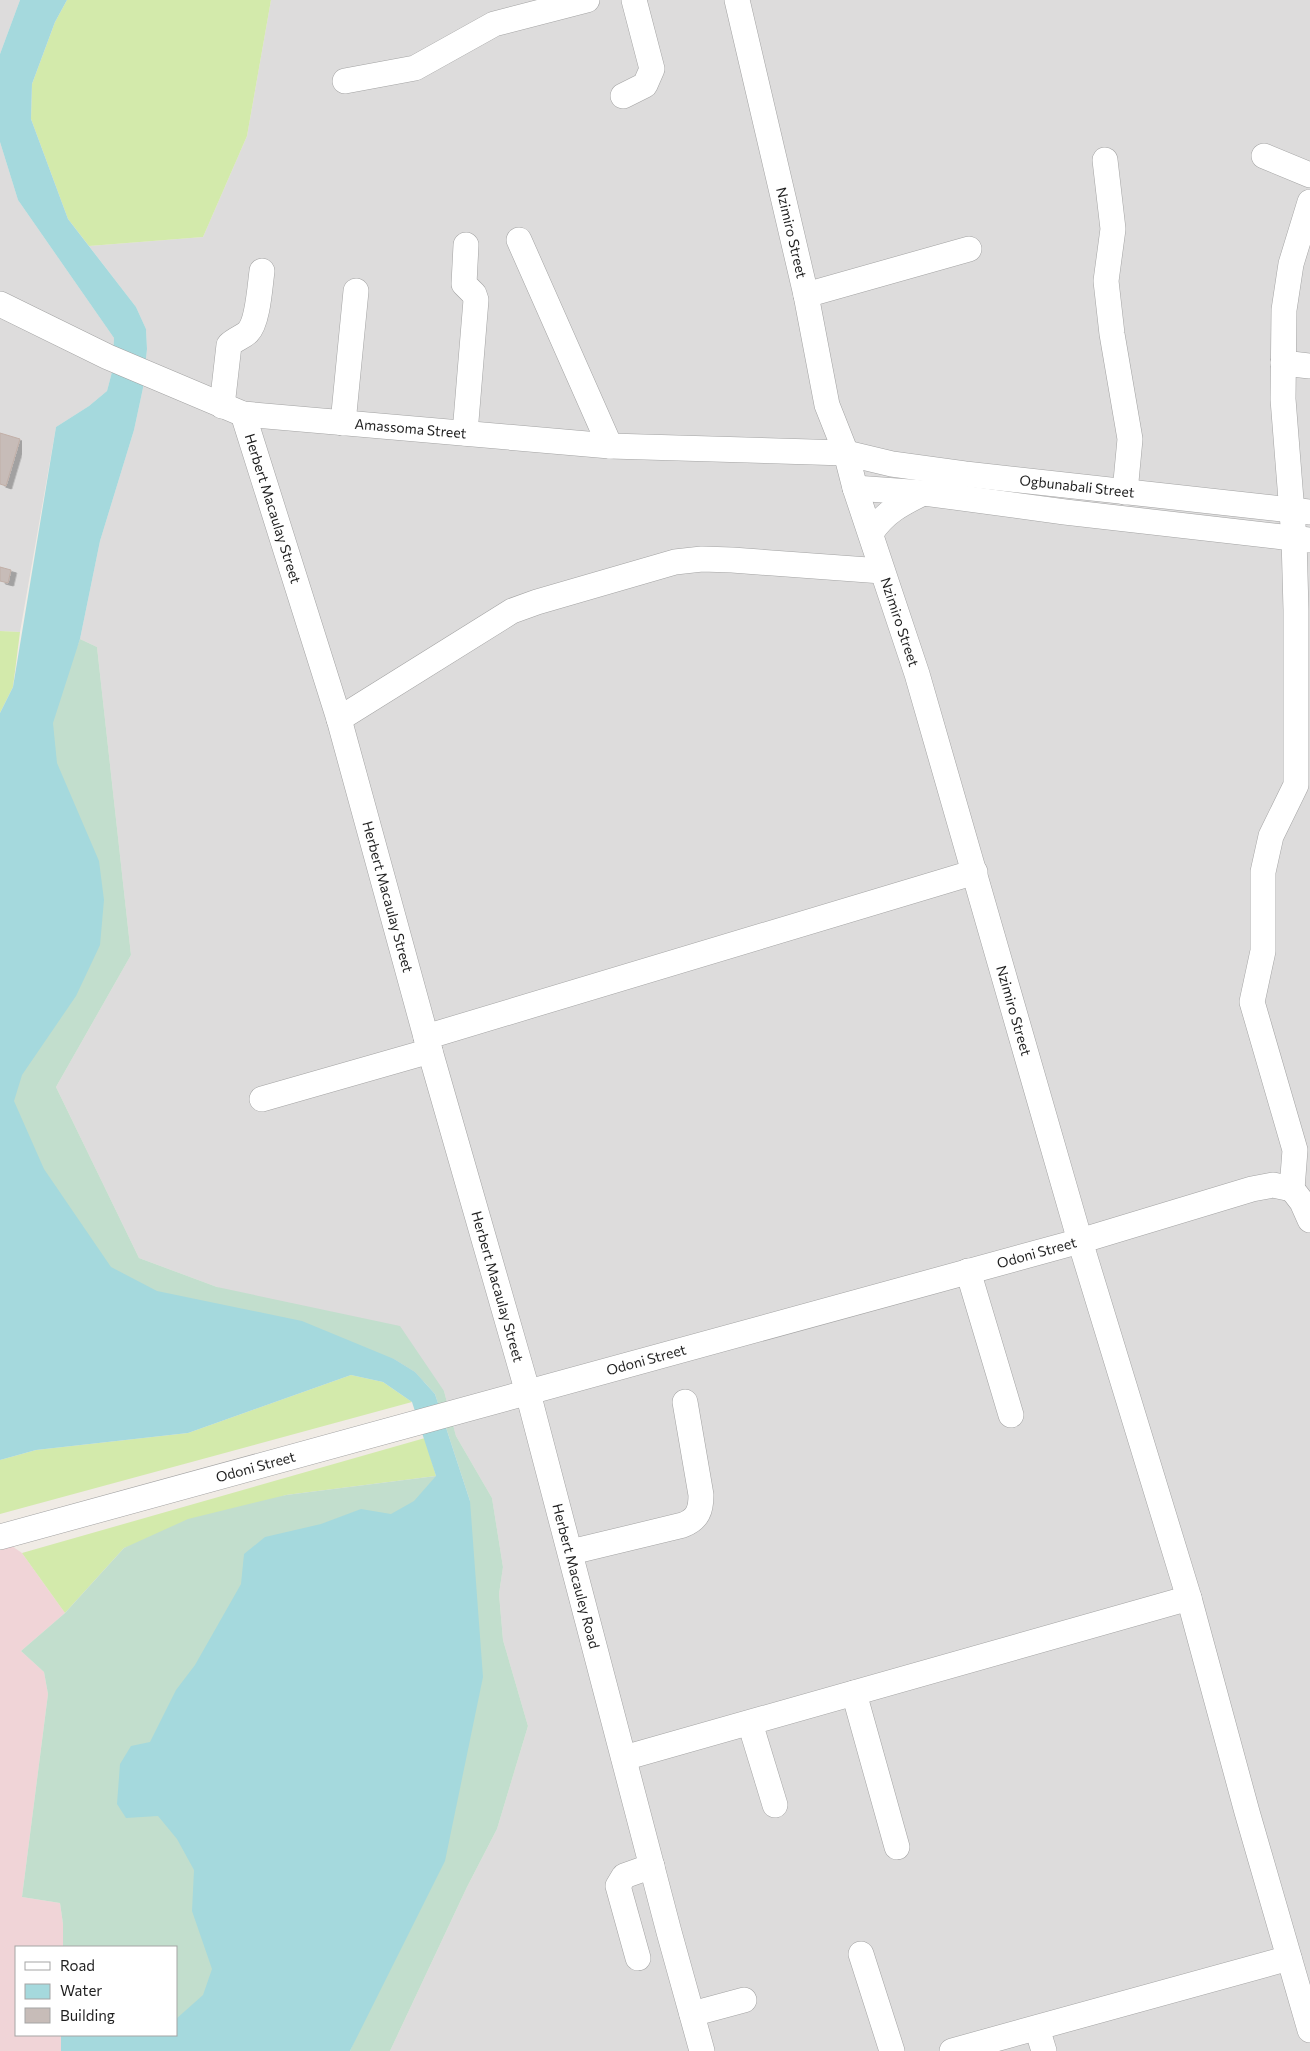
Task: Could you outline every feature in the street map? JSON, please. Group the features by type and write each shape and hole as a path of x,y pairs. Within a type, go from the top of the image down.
{"street":[{"path":"345,81 415,68 494,24 587,0"},
{"path":"623,96 645,84 652,69 634,0"},
{"name":"Nzimiro Street","path":"737,0 806,295 827,405 846,453 855,488 917,674 976,872 1080,1241 1189,1598 1310,2030"},
{"path":"1264,156 1310,176"},
{"path":"1105,160 1113,229 1106,281 1112,334 1130,439 1125,492"},
{"path":"1310,202 1292,264 1284,310 1283,363 1283,399 1301,511 1304,748 1296,785 1271,836 1262,872 1263,951 1252,1002 1303,1148 1292,1189 1302,1202 1310,1220"},
{"path":"519,240 610,446"},
{"path":"465,433 476,300 474,294 464,284 466,245"},
{"path":"806,295 969,249"},
{"path":"233,410 229,345 248,332 253,323 262,271"},
{"path":"343,423 356,291"},
{"name":"Amassoma Street","path":"0,304 108,357 233,410 343,423 610,446 846,453"},
{"path":"1283,363 1310,366"},
{"name":"Herbert Macaulay Street","path":"233,410 338,719 428,1044 527,1387"},
{"name":"Ogbunabali Street","path":"846,453 931,470 1301,511"},
{"name":"Ogbunabali Street","path":"855,488 924,493 1065,512 1302,539"},
{"path":"871,533 884,515 924,493"},
{"path":"338,719 512,611 675,562 702,559 732,560 882,572"},
{"path":"262,1099 428,1044 976,872"},
{"name":"Odoni Street","path":"0,1537 456,1413 527,1387 1080,1241 1252,1189 1273,1184 1292,1189"},
{"path":"968,1271 1011,1415"},
{"name":"Herbert Macauley Road","path":"527,1387 702,2051"},
{"path":"571,1552 683,1525 692,1521 698,1515 701,1508 701,1495 685,1402"},
{"path":"624,1758 1189,1598"},
{"path":"854,1693 897,1846"},
{"path":"750,1723 775,1805"},
{"path":"638,1958 618,1886 624,1876 652,1866"},
{"path":"861,1954 892,2051"},
{"path":"952,2051 1289,1958"},
{"path":"692,2014 744,2000"},
{"path":"1037,2028 1044,2051"}],"shaded area":[{"path":"0,0 20,0 0,54"},
{"path":"271,0 1310,0 1310,2051 390,2051 467,1887 497,1829 528,1726 503,1640 499,1594 503,1567 492,1498 456,1436 444,1391 217,1287 139,1258 56,1087 131,955 97,647 80,639 100,541 134,430 143,388 147,349 146,329 136,307 89,246 203,237 247,136"},
{"path":"0,142 18,200 114,338 112,372 107,391 89,406 56,427 20,632 0,631"},
{"path":"0,1538 22,1553 65,1613 21,1651 44,1672 48,1694 22,1897 60,1903 63,1924 63,1946 15,1946 15,2036 61,2036 61,2051 0,2051"}],"green space":[{"path":"67,0 271,0 247,136 203,237 89,246 68,219 31,119 32,84 55,22"},
{"path":"0,631 20,632 13,687 0,713"},
{"path":"80,639 97,647 131,955 56,1087 139,1258 217,1287 400,1326 444,1391 456,1436 492,1498 503,1567 499,1594 503,1640 528,1726 497,1829 467,1887 390,2051 350,2051 356,2037 470,1501 435,1394 415,1372 394,1359 3,1298 22,794"},
{"path":"351,1375 383,1382 412,1402 0,1514 0,1460 36,1450 188,1433"},
{"path":"425,1438 436,1476 286,1495 124,1548 65,1613 22,1553"},
{"path":"436,1476 313,2029 61,2051 61,2036 178,2036 178,1946 63,1946 63,1924 60,1903 22,1897 48,1694 44,1672 21,1651 65,1613 124,1548 188,1519 286,1495"}],"water":[{"path":"20,0 67,0 55,22 32,84 31,119 68,219 136,307 146,329 147,349 143,388 134,430 100,541 80,639 53,723 57,763 99,861 104,900 100,945 76,996 22,1075 14,1101 44,1169 111,1267 157,1291 302,1321 394,1359 415,1372 435,1394 470,1501 483,1677 445,1861 350,2051 61,2051 61,2036 178,2036 178,2017 203,1995 212,1969 192,1911 194,1870 177,1839 158,1816 126,1818 117,1804 120,1764 131,1746 150,1742 176,1690 195,1665 241,1584 244,1554 265,1537 321,1524 361,1509 391,1514 414,1501 436,1476 412,1402 383,1382 351,1375 188,1433 36,1450 0,1460 0,713 13,687 56,427 89,406 107,391 112,372 114,338 18,200 0,142 0,54"}],"building":[{"path":"0,433 20,439 6,486 0,484"},
{"path":"0,567 11,570 8,583 0,581"}]}
